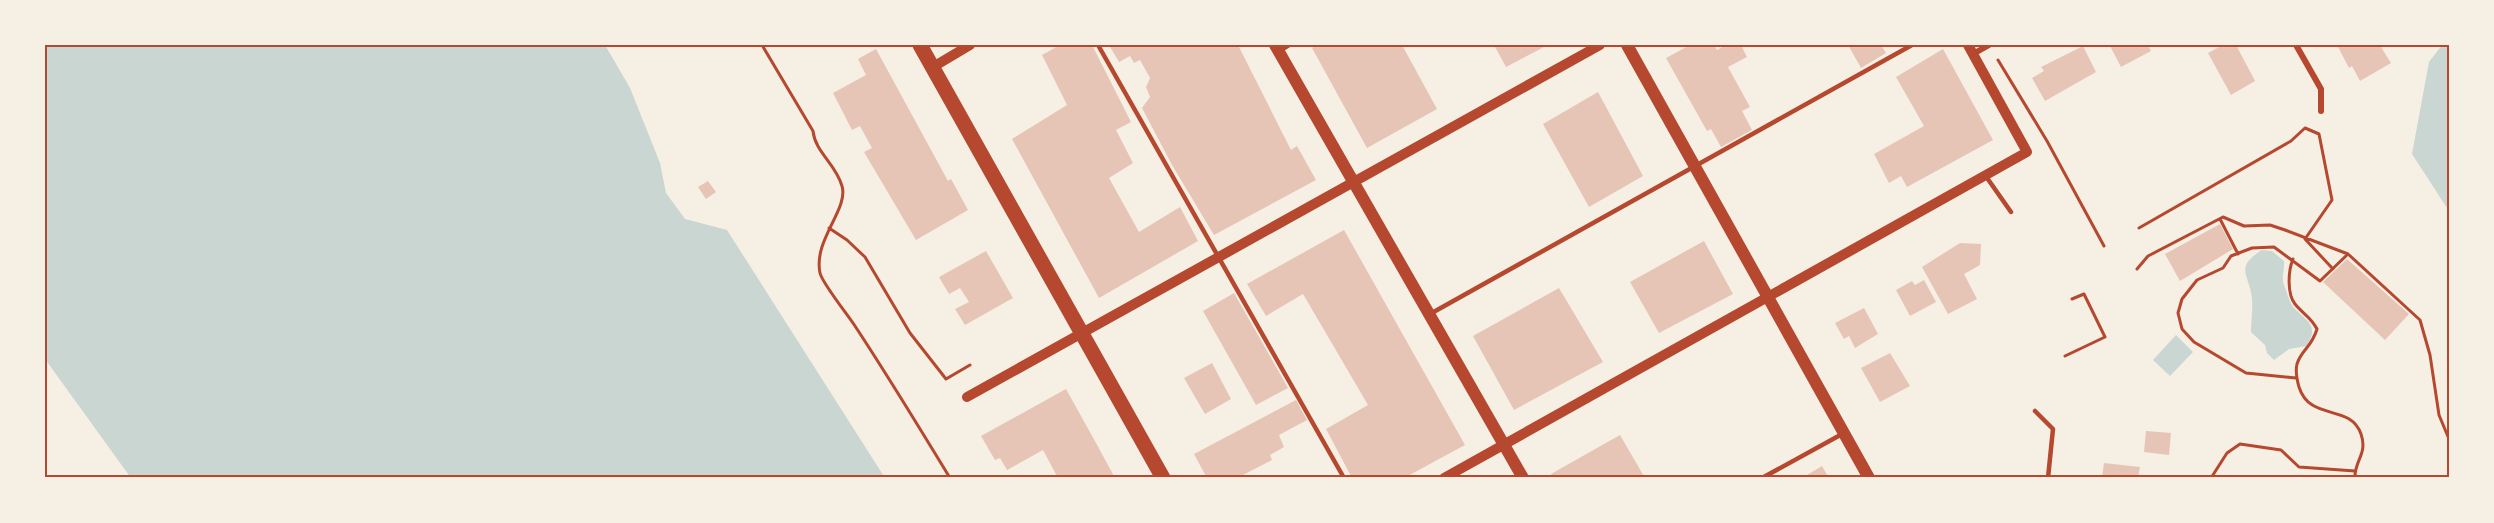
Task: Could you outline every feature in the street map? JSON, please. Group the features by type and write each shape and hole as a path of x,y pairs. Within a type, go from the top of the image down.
{"main road":[{"path":"920,45 1163,478"},
{"path":"1627,45 1869,478"},
{"path":"1281,47 1352,182 1430,314 1522,478"}],"street":[{"path":"933,67 970,45"},
{"path":"967,396 1600,45"},
{"path":"1444,478 2026,152 1970,49 1989,45"},
{"path":"2296,45 2321,89 2321,111"}],"lane":[{"path":"1098,45 1344,478"},
{"path":"1430,314 1912,45"},
{"path":"1985,175 2011,212"},
{"path":"2036,411 2053,429 2048,478"},
{"path":"1762,478 1844,433"}],"path":[{"path":"762,45 813,131 814,143 832,162 843,188 842,200 819,251 820,275 897,390 950,478"},
{"path":"1998,60 2047,141 2104,246"},
{"path":"2139,228 2291,141 2306,128 2319,134 2332,200 2305,239"},
{"path":"2137,269 2148,256 2223,217 2244,226 2270,225 2348,254 2420,320 2430,355 2439,415 2449,439"},
{"path":"2220,219 2238,254"},
{"path":"829,228 865,257 910,333 946,379 970,365"},
{"path":"2305,239 2334,270"},
{"path":"2296,378 2246,374 2194,342 2182,329 2178,313 2182,299 2197,280 2223,268 2231,256 2252,248 2274,247 2320,281 2348,254"},
{"path":"2293,259 2287,276 2294,303 2311,318 2317,329 2313,344 2304,351 2297,364 2296,378 2301,394 2308,402 2323,412 2342,414 2354,422 2361,433 2364,450 2355,471 2355,478"},
{"path":"2065,356 2105,337 2084,294 2072,299"},
{"path":"2211,478 2227,453 2240,444 2281,450 2299,467 2355,471"}],"shaded area":[{"path":"45,45 605,45 630,88 660,163 666,193 685,219 727,230 885,478 131,478 45,359"},
{"path":"2442,45 2449,45 2449,211 2412,154 2429,62"},
{"path":"2262,250 2272,251 2284,261 2283,282 2289,300 2312,328 2306,346 2289,349 2274,360 2267,353 2265,345 2251,332 2252,299 2245,272 2248,262"},
{"path":"2176,335 2193,352 2170,376 2153,360"}],"building":[{"path":"1060,45 1092,45 1131,122 1116,130 1133,163 1109,178 1139,232 1180,207 1198,241 1099,298 1012,139 1067,105 1042,55"},
{"path":"1109,45 1238,45 1291,150 1297,146 1316,180 1214,235 1172,165 1142,108 1150,97 1146,87 1150,78 1140,60 1134,63 1130,56 1119,62"},
{"path":"1317,45 1402,45 1437,109 1367,148 1312,48"},
{"path":"1494,45 1543,45 1544,47 1506,67"},
{"path":"1690,45 1714,45 1717,50 1726,45 1741,45 1747,57 1728,67 1750,107 1742,111 1752,130 1721,147 1711,129 1707,131 1666,58"},
{"path":"1848,45 1881,45 1886,53 1861,68"},
{"path":"2148,45 2151,51 2121,67 2110,46"},
{"path":"2223,45 2236,45 2255,81 2231,95 2208,53"},
{"path":"2337,45 2384,45 2381,47 2391,63 2360,81 2352,66 2349,68"},
{"path":"2083,46 2096,72 2045,101 2032,78 2044,71 2041,67"},
{"path":"876,49 948,181 951,179 968,210 916,240 864,152 872,148 860,126 852,130 833,93 866,75 858,59"},
{"path":"1943,49 1993,140 1907,187 1901,176 1889,183 1874,154 1924,126 1896,77"},
{"path":"1598,92 1643,176 1589,207 1543,124"},
{"path":"708,181 716,192 706,199 698,187"},
{"path":"2220,224 2233,249 2180,281 2165,254"},
{"path":"1344,230 1465,445 1404,478 1352,478 1326,429 1368,405 1303,294 1266,316 1247,284"},
{"path":"1704,241 1733,294 1659,333 1630,282"},
{"path":"1960,243 1981,244 1980,265 1964,274 1977,299 1948,314 1922,267"},
{"path":"986,251 1013,298 965,325 955,309 969,302 960,288 949,294 939,277"},
{"path":"2347,259 2409,314 2385,340 2323,282"},
{"path":"1924,280 1936,302 1910,316 1896,290 1912,281 1915,285"},
{"path":"1559,288 1603,362 1514,410 1473,336"},
{"path":"1234,293 1288,388 1256,405 1203,311"},
{"path":"1864,308 1878,334 1855,348 1849,336 1844,339 1835,323"},
{"path":"1890,353 1910,386 1880,402 1861,368"},
{"path":"1212,363 1231,399 1205,414 1184,378"},
{"path":"1066,389 1115,478 1058,478 1043,450 1007,470 1000,458 995,460 981,436"},
{"path":"1296,400 1307,420 1279,435 1284,447 1270,455 1272,460 1237,478 1207,478 1194,454"},
{"path":"2146,431 2171,433 2169,455 2144,452"},
{"path":"1620,435 1645,478 1554,478 1551,474"},
{"path":"2104,463 2140,467 2138,478 2102,478"},
{"path":"1822,466 1829,478 1802,478"}]}
